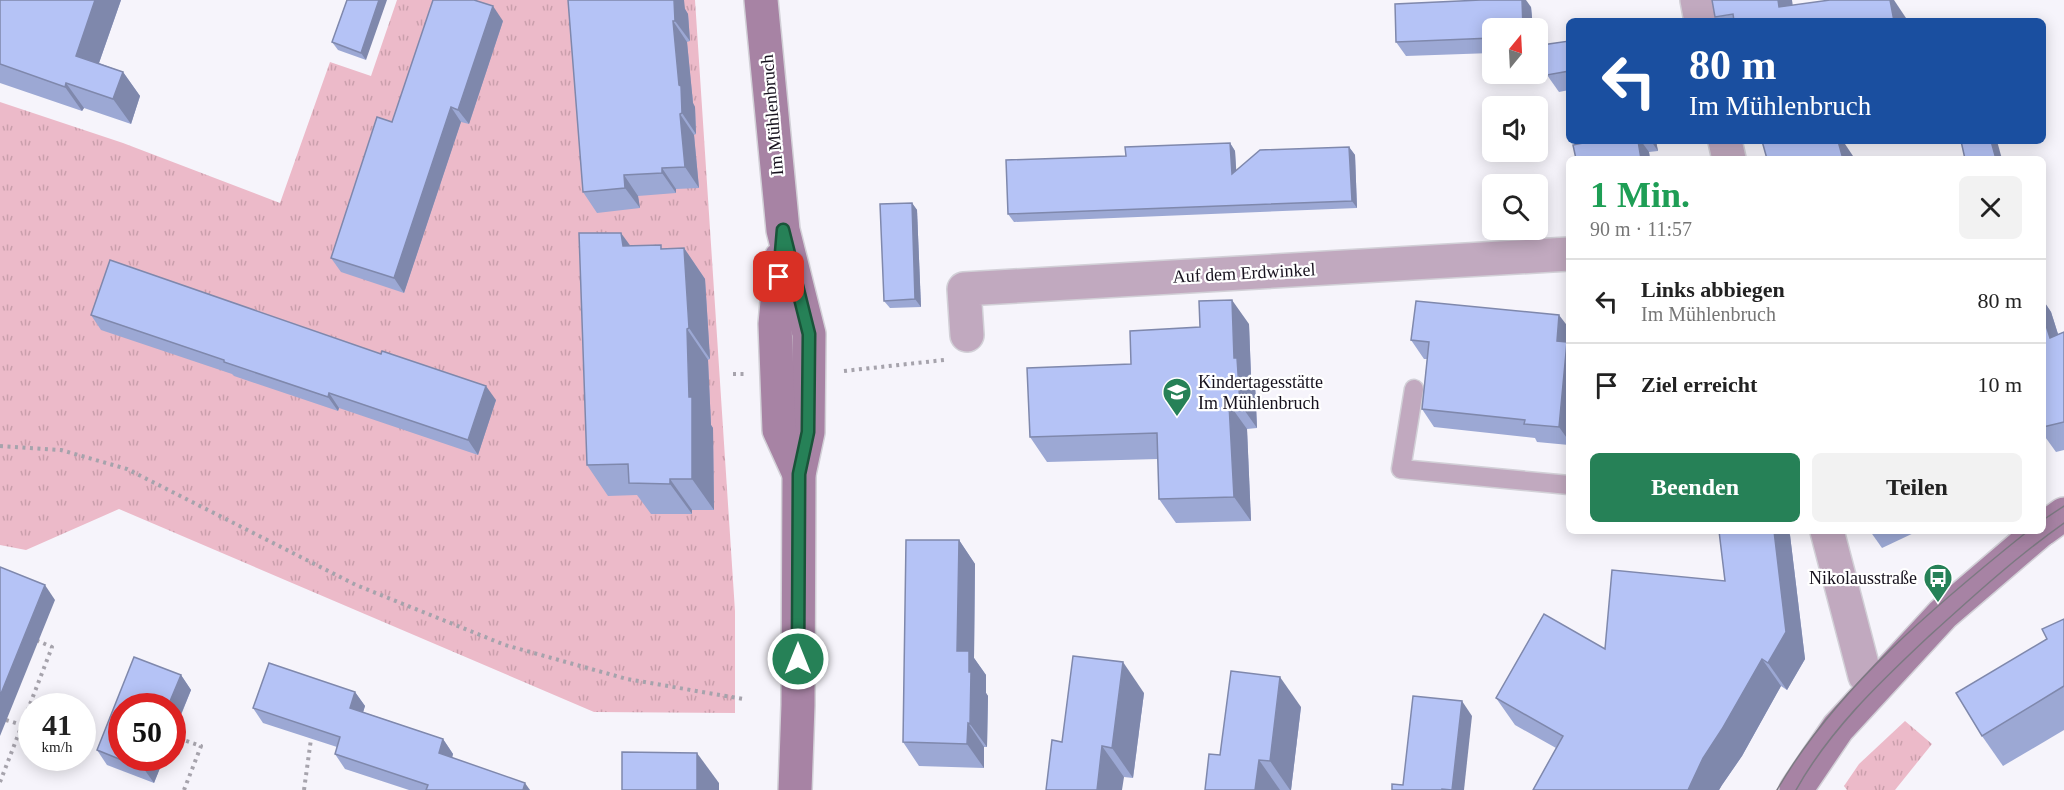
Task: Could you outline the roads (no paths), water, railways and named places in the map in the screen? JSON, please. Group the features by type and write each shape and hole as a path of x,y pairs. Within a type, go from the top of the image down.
{"main road":[{"name":"Im Mühlenbruch","path":"761,0 783,230 809,334 794,374 808,432 799,474 798,705 795,790"},
{"path":"2046,527 2064,514"},
{"path":"1805,786 1838,728 1875,687 1943,614 2036,534"}],"street":[{"path":"1697,0 1700,18"},
{"name":"Auf dem Erdwinkel","path":"967,335 964,289 1566,254"},
{"path":"1828,534 1866,676 1875,687"}],"lane":[{"path":"1414,389 1401,469 1566,485"}],"tram line":[{"path":"2046,518 2064,506"},
{"path":"1796,790 1809,768 1839,728 1891,673 1994,578 2064,523"},
{"path":"1777,790 1801,753 1858,682 1924,618 2024,534"}],"place":[{"name":"Kindertagesstätte Im Mühlenbruch","path":"1177,418"},
{"name":"Nikolausstraße","path":"1938,604"}]}
